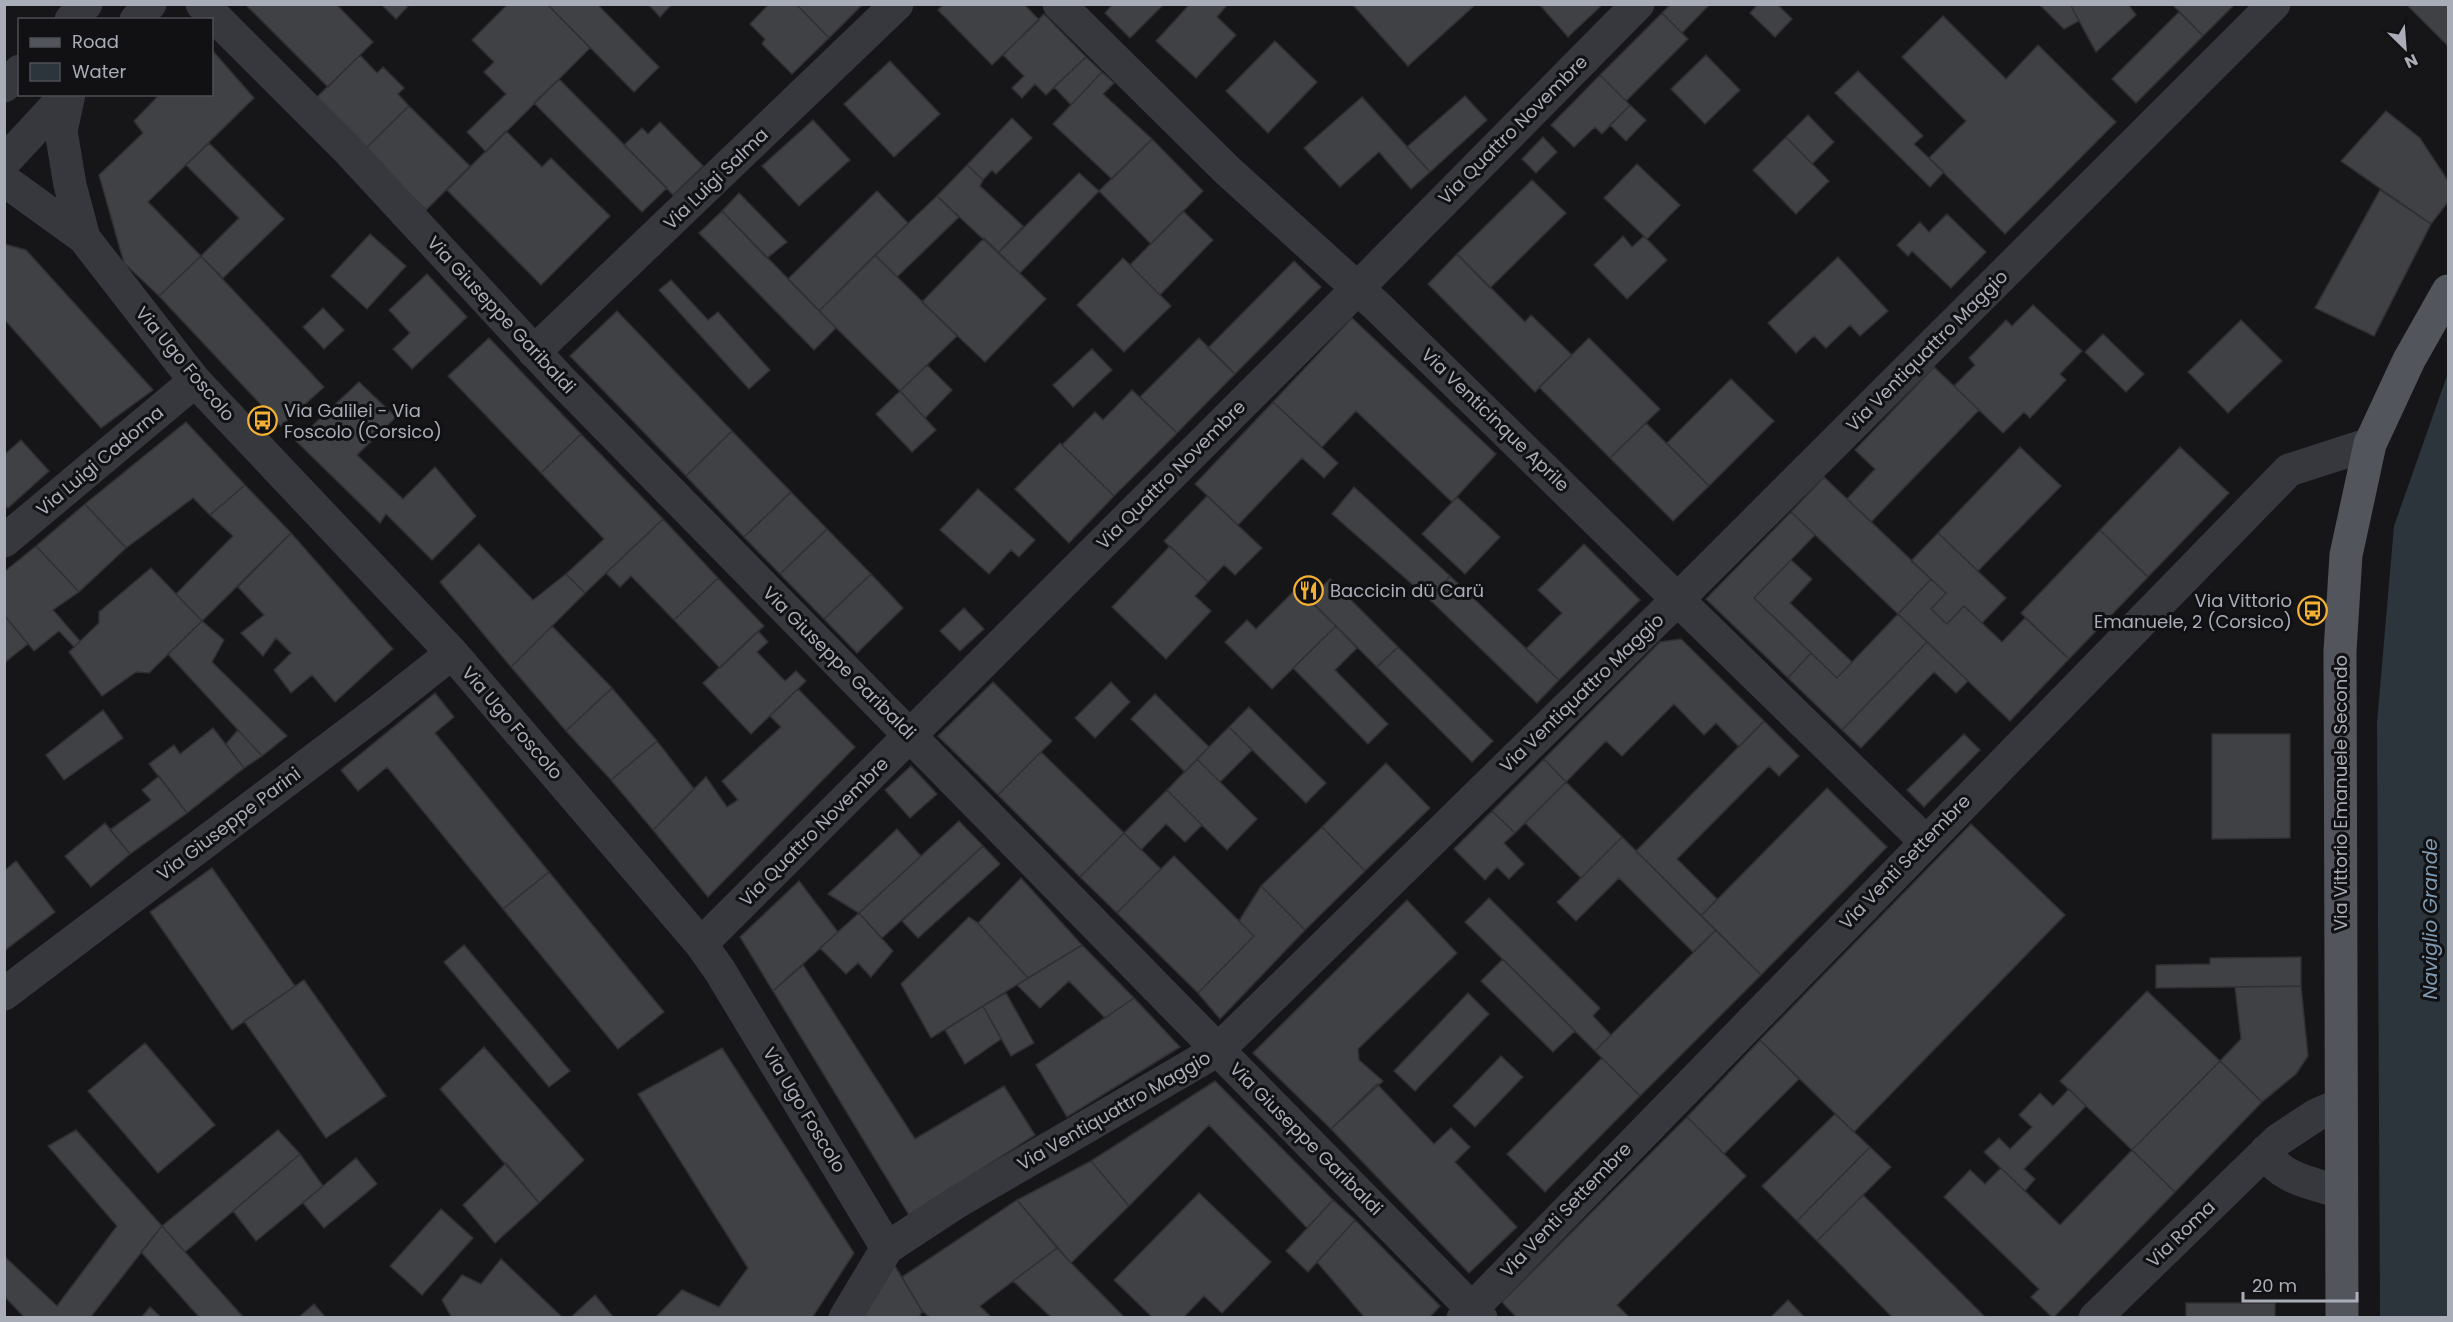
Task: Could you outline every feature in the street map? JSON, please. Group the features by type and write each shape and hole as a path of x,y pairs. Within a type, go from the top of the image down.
{"main road":[{"name":"Via Vittorio Emanuele Secondo","path":"2342,1317 2340,651 2346,555 2370,444 2409,360 2448,291"}],"street":[{"path":"73,18 86,4"},
{"path":"138,18 150,4"},
{"name":"Via Giuseppe Garibaldi","path":"202,4 347,149 534,352 1218,1050 1472,1314"},
{"name":"Via Luigi Salma","path":"534,352 897,4"},
{"name":"Via Venticinque Aprile","path":"1059,4 1228,171 1357,288 1925,841"},
{"name":"Via Quattro Novembre","path":"701,944 1638,4"},
{"name":"Via Ventiquattro Maggio","path":"845,1317 887,1248 957,1202 1218,1050 1678,599 2274,4"},
{"path":"4,86 18,73"},
{"path":"4,162 66,96"},
{"name":"Via Ugo Foscolo","path":"68,96 61,131 70,186 84,238"},
{"name":"Via Ugo Foscolo","path":"4,180 84,238 195,381 452,653 701,944 720,970 887,1248"},
{"name":"Via Luigi Cadorna","path":"4,540 195,381"},
{"name":"Via Venti Settembre","path":"1472,1314 1925,841 2289,470 2370,444"},
{"name":"Via Giuseppe Parini","path":"4,994 452,653"},
{"name":"Via Roma","path":"2096,1317 2291,1129 2341,1104"},
{"path":"2266,1151 2275,1166 2284,1172 2341,1192"}],"water":[{"name":"Naviglio Grande","path":"2448,373 2448,1317 2380,1317 2377,723 2394,526"}],"building":[{"path":"245,4 336,4 373,42 328,87"},
{"path":"381,4 410,4 396,19"},
{"path":"508,4 547,4 590,48 486,152 467,132 506,94 484,72 494,62 472,40"},
{"path":"547,4 597,4 659,67 634,92"},
{"path":"648,4 672,4 660,17"},
{"path":"769,4 796,4 829,38 792,74 762,44 765,39 750,24"},
{"path":"796,4 863,4 829,38"},
{"path":"944,4 1024,4 1039,20 992,65 938,10"},
{"path":"1113,4 1164,4 1130,38 1105,13"},
{"path":"1190,4 1228,4 1217,17 1236,35 1196,78 1156,41"},
{"path":"1352,4 1476,4 1408,66"},
{"path":"1539,4 1603,4 1568,37"},
{"path":"1671,4 1710,4 1682,33 1662,13"},
{"path":"1758,4 1777,4 1792,19 1775,37 1750,13"},
{"path":"2039,4 2070,4 2079,21 2064,29"},
{"path":"2070,4 2128,4 2136,15 2096,52"},
{"path":"2172,4 2235,4 2203,36"},
{"path":"2406,4 2448,4 2448,46"},
{"path":"2179,12 2203,36 2136,103 2112,79"},
{"path":"1662,13 1688,39 1626,101 1600,75"},
{"path":"1044,14 1086,57 1046,95 1035,84 1022,98 1012,88 1024,76 1003,55"},
{"path":"1943,16 2006,79 2038,45 2116,122 2005,234 1929,158 1966,121 1902,57"},
{"path":"1275,41 1317,82 1268,133 1226,91"},
{"path":"213,51 254,98 148,202 201,256 159,296 124,263 99,175 143,133 134,121 158,96 213,96"},
{"path":"360,55 377,73 383,67 404,88 398,94 409,106 365,149 315,99"},
{"path":"1706,55 1740,90 1705,124 1671,89"},
{"path":"1086,57 1102,72 1071,105 1054,87"},
{"path":"890,61 940,114 894,157 844,104"},
{"path":"1858,71 1923,136 1914,144 1944,172 1930,187 1835,93"},
{"path":"1102,72 1114,83 1103,94 1152,139 1112,179 1053,124"},
{"path":"1600,75 1630,105 1602,134 1595,127 1574,147 1551,125"},
{"path":"559,79 667,188 642,212 534,103"},
{"path":"1465,96 1487,120 1430,172 1407,147"},
{"path":"1362,97 1430,172 1411,189 1379,152 1340,187 1304,148"},
{"path":"1630,105 1646,120 1626,141 1610,125"},
{"path":"409,106 470,166 426,210 365,149"},
{"path":"2386,111 2420,138 2448,181 2448,202 2431,224 2341,161"},
{"path":"1808,115 1834,142 1812,164 1786,137"},
{"path":"1012,118 1032,138 996,174 992,170 983,180 967,165"},
{"path":"813,120 850,160 799,206 762,166"},
{"path":"660,122 703,166 673,195 624,145 642,128 648,134"},
{"path":"506,131 542,167 551,158 610,216 541,285 447,190"},
{"path":"1543,137 1557,152 1536,173 1522,159"},
{"path":"1786,137 1829,181 1796,214 1753,170"},
{"path":"1152,139 1203,191 1151,244 1099,191"},
{"path":"209,143 284,219 223,278 201,256 239,218 186,165"},
{"path":"1637,164 1680,205 1647,239 1604,198"},
{"path":"967,165 983,180 980,186 1023,226 998,253 937,196"},
{"path":"1079,173 1099,191 1020,273 998,253"},
{"path":"1532,180 1566,213 1490,288 1457,254"},
{"path":"2380,190 2431,224 2374,336 2315,308"},
{"path":"877,191 908,223 819,311 788,279"},
{"path":"739,193 787,242 767,258 722,211"},
{"path":"937,196 959,217 897,277 875,255"},
{"path":"722,211 836,328 814,350 699,233"},
{"path":"1183,211 1213,240 1160,295 1130,265"},
{"path":"1947,214 1986,252 1951,288 1912,251 1908,256 1897,245 1920,222 1929,232"},
{"path":"370,234 406,266 367,309 331,276"},
{"path":"1623,236 1632,247 1644,236 1667,260 1627,299 1594,265"},
{"path":"984,238 1046,299 985,362 922,302"},
{"path":"4,244 26,250 153,390 101,428 4,319"},
{"path":"1457,254 1525,322 1531,315 1572,355 1535,392 1428,284"},
{"path":"875,255 957,336 900,391 819,311"},
{"path":"201,256 324,387 281,426 159,296"},
{"path":"1838,257 1888,311 1860,336 1850,325 1826,348 1814,336 1796,353 1768,323"},
{"path":"1123,258 1171,306 1124,352 1077,305"},
{"path":"1294,261 1321,287 1235,374 1208,348"},
{"path":"427,274 467,317 412,369 393,349 410,333 389,310"},
{"path":"671,280 708,320 718,312 770,370 749,389 659,290"},
{"path":"2033,305 2082,351 2060,374 2066,380 2030,418 2024,412 2003,433 1954,386 1975,365 1969,358 2006,320 2012,326"},
{"path":"323,308 344,330 324,349 303,327"},
{"path":"617,311 732,431 686,476 570,356"},
{"path":"1352,318 1496,454 1452,502 1356,411 1322,447 1273,402"},
{"path":"2241,320 2282,361 2228,413 2188,372"},
{"path":"2103,334 2144,374 2126,392 2085,352"},
{"path":"489,338 581,434 541,473 448,376"},
{"path":"1199,338 1235,374 1177,433 1140,397"},
{"path":"1589,338 1660,409 1610,458 1539,387"},
{"path":"1092,349 1112,370 1073,407 1053,385"},
{"path":"927,365 952,390 925,418 900,391"},
{"path":"1934,367 1979,410 1871,522 1847,499 1875,469 1855,450"},
{"path":"1731,379 1774,421 1709,486 1667,443"},
{"path":"359,382 396,417 357,455 403,499 435,467 476,516 432,560 386,514 380,523 296,441"},
{"path":"1132,390 1177,433 1114,496 1062,445 1095,412 1103,420"},
{"path":"900,391 936,430 912,452 876,414"},
{"path":"1273,402 1338,463 1324,478 1302,458 1238,525 1195,484"},
{"path":"186,422 245,485 210,515 193,498 126,548 85,504"},
{"path":"1646,423 1709,486 1673,521 1610,458"},
{"path":"732,431 791,492 744,537 686,476"},
{"path":"581,434 663,519 585,593 566,574 604,539 541,473"},
{"path":"21,440 49,471 8,508 4,505 4,455"},
{"path":"1060,443 1114,496 1069,543 1015,489"},
{"path":"2020,447 2061,486 1978,571 1938,533"},
{"path":"2180,447 2229,493 2148,577 2100,530"},
{"path":"1824,477 1931,579 1898,614 1791,512"},
{"path":"245,485 291,533 202,621 176,594 233,536 210,515"},
{"path":"1354,487 1450,576 1429,599 1332,514"},
{"path":"978,489 1035,540 1019,557 1011,550 989,574 940,530"},
{"path":"791,492 827,529 780,574 744,537"},
{"path":"1207,496 1262,548 1235,575 1224,565 1208,582 1164,541"},
{"path":"1457,497 1500,537 1465,574 1422,534"},
{"path":"85,504 126,548 79,592 36,546"},
{"path":"1791,512 1815,535 1754,598 1811,653 1788,678 1706,599"},
{"path":"663,519 718,578 674,620 631,576 620,587 606,573"},
{"path":"827,529 871,574 824,619 780,574"},
{"path":"2100,530 2148,577 2069,659 2021,613"},
{"path":"291,533 393,649 335,702 312,675 291,693 274,670 291,653 276,638 263,656 241,633 264,615 238,587"},
{"path":"1938,533 2006,598 1982,623 1964,606 1947,624 1931,609 1946,593 1911,561"},
{"path":"479,544 533,600 566,574 585,593 511,667 440,582"},
{"path":"1584,544 1640,600 1559,680 1526,649 1562,613 1538,590"},
{"path":"36,546 79,592 53,610 80,641 74,647 59,631 34,651 4,615 4,572"},
{"path":"1170,546 1208,582 1195,596 1211,611 1166,659 1112,607"},
{"path":"1791,560 1812,579 1790,603 1852,662 1837,678 1754,598"},
{"path":"151,568 202,621 149,673 136,672 102,696 69,652 99,623 99,612"},
{"path":"871,574 903,608 857,653 824,619"},
{"path":"1450,576 1559,680 1537,703 1429,599"},
{"path":"718,578 764,626 720,668 674,620"},
{"path":"1330,579 1398,647 1377,667 1309,599"},
{"path":"1931,579 1946,593 1931,609 1947,624 1964,606 2002,642 2025,618 2069,659 2010,721 1898,614"},
{"path":"1297,588 1336,626 1272,689 1225,642 1247,620 1256,629"},
{"path":"964,608 984,629 960,651 940,631"},
{"path":"1898,614 1927,642 1842,730 1788,678 1811,653 1837,678"},
{"path":"4,615 28,644 4,663"},
{"path":"202,621 224,640 212,662 287,736 262,756 168,654"},
{"path":"552,626 612,688 566,731 511,667"},
{"path":"1336,626 1357,648 1335,670 1388,724 1368,744 1293,668"},
{"path":"758,631 768,642 757,652 785,681 796,671 806,681 751,734 703,683"},
{"path":"1681,639 1764,721 1739,747 1716,723 1704,735 1674,704 1622,756 1606,741 1566,782 1544,759 1660,642"},
{"path":"1927,642 1968,681 1956,693 1934,672 1861,748 1842,730"},
{"path":"1398,647 1493,741 1472,762 1377,667"},
{"path":"993,682 1052,741 998,795 938,736"},
{"path":"1111,682 1130,702 1095,738 1075,718"},
{"path":"612,688 657,741 611,780 566,731"},
{"path":"798,689 855,747 708,897 653,830 706,777 727,807 738,800 722,781 781,727 770,716"},
{"path":"435,693 454,717 435,733 549,872 503,909 387,767 358,791 341,770"},
{"path":"1155,694 1209,747 1185,772 1131,719"},
{"path":"1249,707 1326,783 1306,803 1229,727"},
{"path":"103,710 123,738 64,780 46,755"},
{"path":"1764,721 1799,756 1779,776 1769,766 1677,859 1717,899 1701,916 1636,851"},
{"path":"1229,727 1252,750 1220,782 1197,759"},
{"path":"213,728 244,768 187,813 149,764 174,745 180,754"},
{"path":"238,730 262,756 244,768 226,744"},
{"path":"1964,734 1980,750 1924,807 1907,790"},
{"path":"2212,734 2290,734 2290,838 2212,839"},
{"path":"657,741 694,789 653,830 611,780"},
{"path":"1041,752 1124,833 1080,877 998,795"},
{"path":"1197,759 1257,819 1227,850 1167,790"},
{"path":"1544,759 1566,782 1515,833 1492,811"},
{"path":"1386,763 1430,808 1365,871 1322,827"},
{"path":"911,766 937,794 910,818 885,790"},
{"path":"159,776 187,813 130,854 110,830 151,800 142,790"},
{"path":"1566,782 1622,837 1581,878 1525,823"},
{"path":"1827,788 1887,847 1761,975 1701,916"},
{"path":"1167,790 1202,825 1185,842 1166,824 1141,850 1124,833"},
{"path":"1492,811 1515,833 1504,843 1524,864 1509,879 1497,867 1485,880 1454,849"},
{"path":"959,821 983,846 882,938 859,913"},
{"path":"105,823 130,854 91,887 65,856"},
{"path":"1971,824 2065,915 1854,1132 1760,1040"},
{"path":"1322,827 1365,871 1305,930 1261,886"},
{"path":"897,829 921,856 859,913 828,894"},
{"path":"1124,833 1161,869 1117,913 1080,877"},
{"path":"1622,837 1716,930 1693,952 1619,878 1576,921 1557,902"},
{"path":"983,846 1000,864 918,938 902,921"},
{"path":"1174,856 1254,936 1198,993 1117,913"},
{"path":"16,861 55,912 4,951 4,871"},
{"path":"212,868 295,986 232,1030 150,912"},
{"path":"549,872 664,1012 618,1049 503,909"},
{"path":"1021,878 1082,945 1028,978 978,923"},
{"path":"799,881 838,932 773,991 740,937"},
{"path":"1261,886 1305,930 1220,1019 1198,993 1254,936 1239,921"},
{"path":"1489,898 1600,1008 1593,1016 1611,1035 1595,1051 1465,922"},
{"path":"1407,900 1457,953 1358,1049 1359,1060 1383,1081 1331,1129 1253,1053"},
{"path":"859,913 893,951 871,977 858,963 846,974 820,948"},
{"path":"969,917 978,923 1028,978 931,1038 901,984"},
{"path":"1716,930 1761,975 1640,1096 1595,1051"},
{"path":"464,945 570,1071 549,1087 444,962"},
{"path":"1082,945 1134,998 1105,1018 1069,981 1040,1008 1017,985"},
{"path":"2301,957 2301,986 2156,988 2156,965 2210,964 2210,958"},
{"path":"1503,959 1575,1031 1553,1052 1481,981"},
{"path":"803,965 915,1139 1004,1086 1035,1135 909,1215 773,991"},
{"path":"304,980 386,1096 326,1138 244,1021"},
{"path":"2301,986 2308,1056 2296,1074 2262,1102 2220,1061 2241,1039 2235,987"},
{"path":"2147,991 2220,1061 2132,1150 2060,1081"},
{"path":"1006,993 1034,1043 1011,1056 983,1006"},
{"path":"1468,993 1489,1014 1415,1091 1394,1071"},
{"path":"1134,998 1180,1047 1067,1117 1036,1065"},
{"path":"983,1006 1001,1039 965,1064 945,1030"},
{"path":"1760,1040 1799,1079 1724,1154 1687,1117"},
{"path":"145,1043 215,1125 158,1173 88,1091"},
{"path":"484,1047 584,1160 539,1203 440,1089"},
{"path":"722,1048 854,1253 812,1318 655,1318 682,1290 719,1307 748,1268 638,1094"},
{"path":"1501,1056 1523,1077 1475,1127 1453,1106"},
{"path":"1602,1058 1640,1096 1545,1192 1507,1154"},
{"path":"2220,1061 2262,1102 2175,1192 2132,1150"},
{"path":"1215,1081 1333,1200 1307,1228 1209,1125 1129,1206 1091,1161"},
{"path":"1377,1084 1434,1144 1451,1128 1470,1147 1455,1162 1517,1227 1469,1273 1331,1129"},
{"path":"2069,1089 2086,1106 2024,1169 2035,1179 2025,1191 1984,1152 1999,1138 2010,1149 2032,1127 2019,1115 2040,1093 2053,1106"},
{"path":"1835,1114 1870,1147 1797,1221 1762,1186"},
{"path":"1687,1117 1746,1176 1617,1305 1630,1318 1517,1318 1502,1302"},
{"path":"76,1130 162,1226 90,1318 25,1318 4,1296 4,1256 57,1306 117,1226 48,1146"},
{"path":"278,1130 300,1154 185,1252 162,1226"},
{"path":"1870,1147 1891,1167 1817,1241 1797,1221"},
{"path":"2132,1150 2175,1192 2053,1318 2031,1297 2039,1289 1944,1197 1970,1170 1985,1184 2001,1168 2060,1225"},
{"path":"300,1154 323,1186 256,1241 233,1211"},
{"path":"356,1158 377,1184 324,1228 303,1203"},
{"path":"1091,1161 1129,1206 1071,1263 1017,1200"},
{"path":"506,1163 539,1203 495,1243 463,1205"},
{"path":"1199,1193 1271,1262 1222,1313 1204,1296 1183,1318 1153,1318 1114,1280"},
{"path":"1863,1195 1986,1318 1893,1318 1817,1241"},
{"path":"1017,1200 1057,1248 980,1306 992,1318 931,1318 922,1311 902,1277"},
{"path":"1333,1200 1355,1220 1308,1272 1286,1251"},
{"path":"441,1209 473,1238 422,1295 390,1266"},
{"path":"1355,1220 1440,1306 1429,1318 1365,1318 1317,1262"},
{"path":"162,1226 244,1318 200,1318 141,1252"},
{"path":"1057,1248 1125,1318 1052,1318 1013,1281"},
{"path":"501,1259 563,1318 452,1318 442,1300 462,1275 481,1284"},
{"path":"892,1261 922,1311 919,1318 861,1318"},
{"path":"595,1295 614,1318 570,1318"},
{"path":"1788,1300 1805,1318 1770,1318"},
{"path":"2186,1303 2275,1303 2275,1318 2186,1318"},
{"path":"314,1304 326,1318 298,1318"},
{"path":"150,1307 162,1318 141,1318"}],"place":[{"name":"Via Galilei - Via Foscolo (Corsico)","path":"263,421"},
{"name":"Baccicin dü Carü","path":"1309,591"},
{"name":"Via Vittorio Emanuele, 2 (Corsico)","path":"2313,611"}]}
